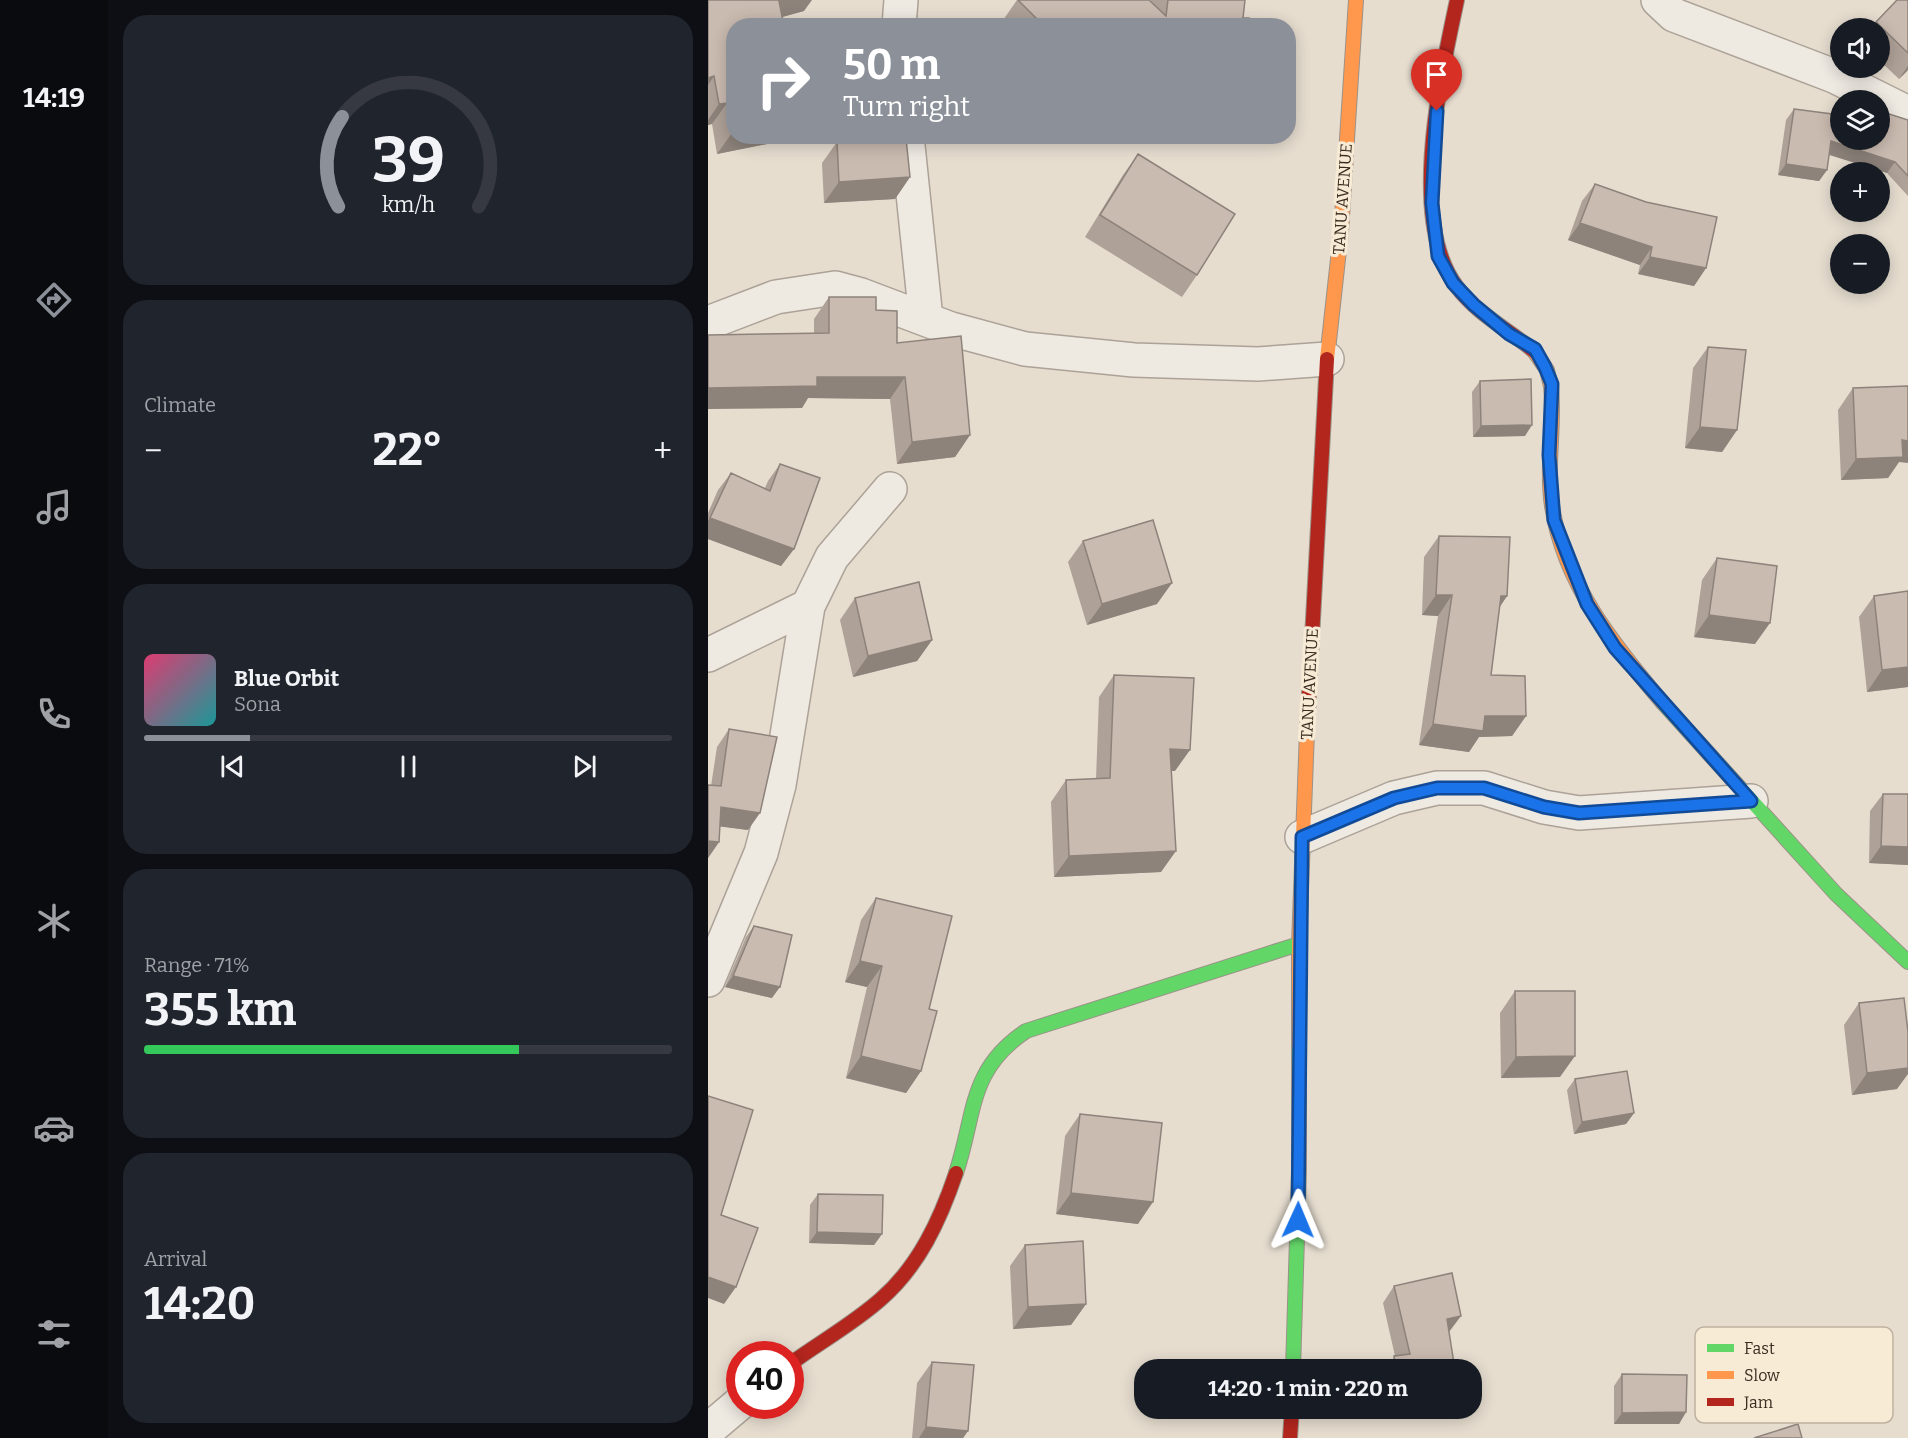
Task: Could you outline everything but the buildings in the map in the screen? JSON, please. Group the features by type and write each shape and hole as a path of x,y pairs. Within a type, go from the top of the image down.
{"street":[{"path":"900,18 901,0"},
{"name":"TANU AVENUE","path":"1293,1359 1299,1196 1299,944 1302,837 1327,359 1341,231 1356,0"},
{"path":"1457,0 1442,67 1434,134 1432,203 1438,256 1453,283 1474,305 1509,334 1535,349 1545,367 1552,384 1549,455 1554,520 1587,604 1615,648 1751,801 1873,933 1908,962"},
{"path":"1658,0 1674,15 1834,76 1908,113"},
{"path":"908,144 926,319"},
{"path":"708,323 776,297 835,288 861,295 951,329 1025,349 1134,360 1258,364 1327,359"},
{"path":"708,980 761,854 779,785 808,606 832,557 890,489"},
{"path":"708,655 808,606"},
{"path":"1302,837 1394,798 1437,788 1484,788 1544,807 1579,813 1751,801"},
{"path":"804,1355 874,1308 909,1270 945,1203 962,1158 976,1093 988,1063 1005,1043 1026,1031 1299,944"},
{"path":"708,1430 726,1415"},
{"path":"1290,1438 1291,1419"}],"traffic: fast":[{"path":"1663,703 1836,894 1908,962"},
{"path":"956,1173 977,1094 984,1077 993,1061 1026,1031 1299,944"},
{"path":"1293,1359 1299,1172 1299,1046"}],"traffic: slow":[{"path":"1327,359 1341,232 1356,0"},
{"path":"1534,351 1547,370 1551,386 1550,491 1558,534 1567,561 1593,612 1626,658 1663,703"},
{"path":"1299,1046 1299,944 1307,731"}],"traffic: jam":[{"path":"1457,0 1443,68 1432,147 1431,187 1434,225 1442,259 1457,287 1484,314 1534,351"},
{"path":"1307,731 1327,359"},
{"path":"804,1354 859,1317 881,1299 906,1272 927,1241 956,1173"},
{"path":"1290,1438 1291,1419"}],"route":[{"path":"1298,1220 1299,944 1302,837 1394,798 1437,788 1484,788 1509,794 1544,807 1579,813 1751,801 1615,648 1587,604 1554,520 1549,455 1552,384 1545,367 1535,349 1509,334 1474,305 1453,283 1438,256 1432,203 1437,111"}]}
